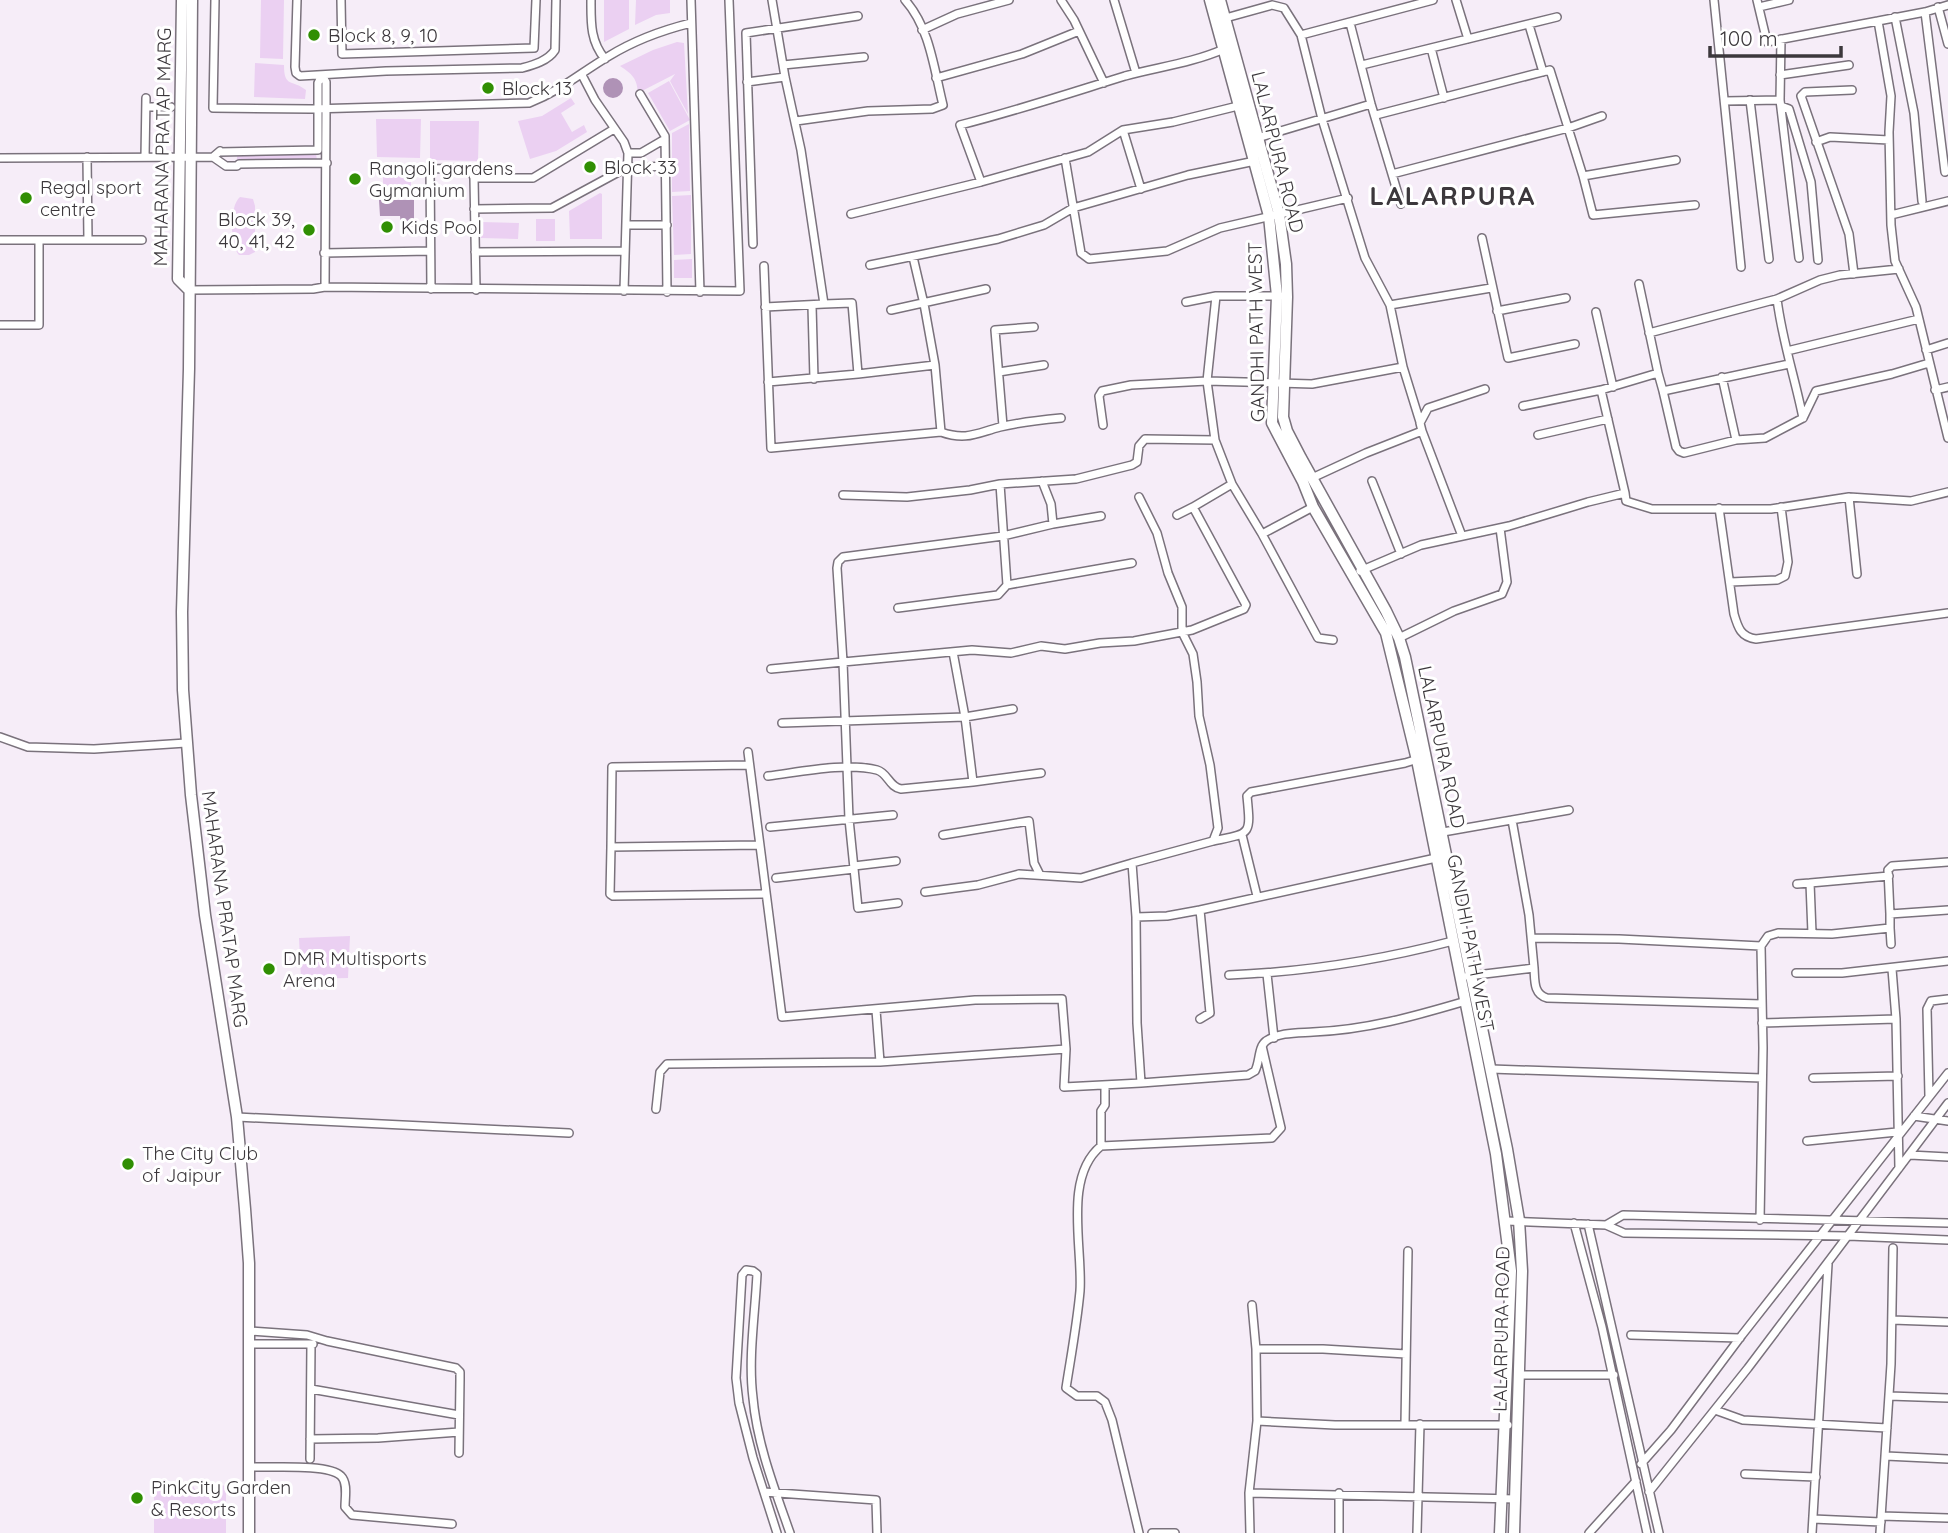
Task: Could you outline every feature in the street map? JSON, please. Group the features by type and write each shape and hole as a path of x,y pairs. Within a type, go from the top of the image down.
{"street":[{"name":"MAHARANA PRATAP MARG","path":"182,0 189,290 186,543 182,612 183,690 186,743 205,915 237,1117 249,1263 249,1533"},
{"name":"MAHARANA PRATAP MARG","path":"185,157 192,0"},
{"path":"215,0 213,108 322,109 529,103 554,93 605,59 659,31 691,23"},
{"path":"297,0 296,73 300,76 529,66 553,55 556,0"},
{"path":"341,0 342,54 534,48 536,0"},
{"path":"591,0 595,48 605,59"},
{"path":"691,0 700,292"},
{"path":"189,290 325,287 740,291 729,0"},
{"path":"772,0 785,77 796,121 824,304"},
{"path":"796,121 868,111 932,109 943,105 930,51 905,0"},
{"path":"922,30 957,14 1009,0"},
{"path":"1061,0 1104,83"},
{"path":"1114,0 1136,73"},
{"path":"1210,0 1221,19 1272,5 1284,8 1301,35 1322,119 1365,258 1390,305 1403,368 1421,427 1462,536"},
{"name":"LALARPURA ROAD","path":"1220,0 1221,19 1244,105"},
{"path":"1301,35 1433,0"},
{"path":"1456,0 1468,39"},
{"path":"1714,0 1741,267"},
{"path":"1789,0 1758,3 1768,42 1925,12 1948,5"},
{"path":"1938,7 1948,44"},
{"path":"1925,12 1945,172"},
{"path":"753,244 746,33 858,16"},
{"path":"1362,65 1557,17"},
{"path":"1895,17 1914,113 1922,201"},
{"name":"GANDHI PATH WEST","path":"1221,19 1224,49 1244,105 1253,139 1255,161 1274,215 1282,296 1278,383 1272,423 1313,507 1358,572 1386,633 1422,757 1436,858 1496,1154 1511,1271 1511,1425 1501,1498 1500,1533"},
{"path":"1878,21 1891,96 1889,140 1895,261 1919,319 1948,438"},
{"path":"1350,23 1401,204"},
{"path":"1529,25 1543,72"},
{"path":"936,78 1022,54 1079,31"},
{"path":"1781,39 1781,103 1799,258"},
{"path":"1431,48 1444,98"},
{"path":"981,182 960,125 1011,113 1136,73 1203,58 1224,49"},
{"path":"783,65 864,57"},
{"path":"1780,75 1849,65"},
{"path":"1376,115 1550,70 1593,215 1695,205"},
{"path":"0,158 185,157 318,150 326,82 322,75"},
{"path":"582,75 624,142 628,153 624,291"},
{"path":"747,82 785,77"},
{"path":"1852,90 1802,93 1801,100 1849,234 1854,274"},
{"path":"640,94 665,139 667,292"},
{"path":"145,157 146,98"},
{"path":"1750,100 1769,260"},
{"path":"1725,101 1781,103 1789,110 1808,169 1818,260"},
{"path":"1253,139 1371,104"},
{"path":"851,214 1088,152 1122,130 1244,105"},
{"path":"146,107 171,107"},
{"path":"322,109 325,287"},
{"path":"1392,174 1568,128 1602,116"},
{"path":"474,178 533,178 614,129"},
{"path":"1122,130 1141,189"},
{"path":"1816,142 1830,137 1889,140"},
{"path":"628,153 641,153 665,139"},
{"name":"LALARPURA ROAD","path":"1253,139 1274,215"},
{"path":"216,155 223,165 325,164"},
{"path":"87,157 88,240"},
{"path":"1065,158 1082,253 1089,259 1167,251 1220,228 1348,198"},
{"path":"1583,176 1676,160"},
{"path":"870,265 968,247 1044,225 1073,208 1188,175 1255,161"},
{"path":"474,209 552,208 626,167 666,166"},
{"path":"431,289 430,169 470,168 474,178 475,290"},
{"path":"1891,215 1948,201"},
{"path":"626,225 667,225"},
{"path":"1482,238 1508,358 1575,344"},
{"path":"0,240 142,240"},
{"path":"0,325 39,325 39,240"},
{"path":"325,253 430,251"},
{"path":"475,252 625,251"},
{"path":"913,257 935,365 941,432"},
{"path":"764,266 771,449 941,432 956,437 975,435 1003,426 1061,418"},
{"path":"1648,333 1777,299 1820,280 1899,269"},
{"path":"1639,284 1648,333 1679,452 1694,451 1736,440 1765,438 1803,418 1815,391 1929,363"},
{"path":"1390,305 1491,288"},
{"path":"891,310 986,289"},
{"path":"1216,296 1207,382 1215,440 1232,484 1318,638 1333,640"},
{"path":"1186,302 1216,296 1282,296"},
{"path":"1497,311 1566,298"},
{"path":"1777,299 1781,329 1803,418"},
{"path":"765,307 852,303 858,374"},
{"path":"812,306 814,379"},
{"path":"1596,312 1613,387"},
{"path":"1787,351 1919,319"},
{"path":"1003,426 995,330 1034,327"},
{"path":"1926,350 1948,343"},
{"path":"1663,391 1789,364"},
{"path":"768,382 935,365"},
{"path":"999,372 1044,365"},
{"path":"1103,425 1099,396 1102,391 1131,385 1207,382 1312,384 1403,368"},
{"path":"1522,406 1601,390 1658,373"},
{"path":"1722,377 1736,440"},
{"name":"LALARPURA ROAD","path":"1278,383 1287,431 1358,572 1399,638 1422,757 1443,832 1473,975 1519,1220 1522,1271 1518,1375 1511,1425 1516,1499 1514,1533"},
{"path":"1935,390 1948,387"},
{"path":"1312,478 1421,427 1427,408 1485,389"},
{"path":"1601,390 1626,501 1652,509 1781,507 1849,497 1911,500 1948,492"},
{"path":"1538,435 1608,419"},
{"path":"843,495 907,497 1000,484 1076,479 1132,465 1137,461 1139,446 1145,439 1215,440"},
{"path":"1042,481 1051,504 1053,524"},
{"path":"1372,481 1401,554"},
{"path":"1000,484 1007,585"},
{"path":"1177,515 1232,484"},
{"path":"1358,572 1421,545 1500,528 1625,493"},
{"path":"1139,497 1157,533 1168,573 1182,607 1182,632 1193,654 1199,716 1210,765 1218,828 1213,841"},
{"path":"1849,497 1857,574"},
{"path":"771,669 972,650 1011,653 1041,646 1065,649 1182,632 1217,622 1244,609 1246,605 1193,507"},
{"path":"1262,534 1313,507"},
{"path":"1730,582 1777,580 1785,576 1788,562 1781,507"},
{"path":"1720,508 1734,614 1738,629 1747,638 1756,639 1948,613"},
{"path":"898,903 858,908 846,768 837,568 840,559 843,556 1003,536 1101,516"},
{"path":"1399,638 1454,611 1502,594 1507,582 1500,528"},
{"path":"898,608 998,595 1007,585 1132,563"},
{"path":"953,652 973,782"},
{"path":"782,723 965,717 1013,709"},
{"path":"0,737 28,747 94,749 186,743"},
{"path":"748,752 782,1017 975,1000 1062,999 1066,1049 1065,1087 1248,1074 1255,1071 1262,1046 1267,1040 1286,1033 1348,1031 1413,1017 1466,1001"},
{"path":"925,892 978,885 1019,874 1082,878 1242,835 1250,824 1247,796 1251,792 1422,757"},
{"path":"749,765 612,767 610,894 765,894"},
{"path":"768,775 846,768 877,770 882,772 893,786 901,789 1041,773"},
{"path":"1443,832 1569,810"},
{"path":"770,827 893,816"},
{"path":"1511,820 1532,938 1537,992 1541,996 1762,1004"},
{"path":"943,835 1028,821 1034,863 1040,875"},
{"path":"1242,835 1256,896"},
{"path":"611,847 759,845"},
{"path":"1136,917 1167,916 1199,910 1436,858"},
{"path":"776,878 897,861"},
{"path":"1891,944 1888,870 1892,866 1948,862"},
{"path":"1132,863 1141,1083"},
{"path":"1797,884 1889,876"},
{"path":"1810,883 1812,933"},
{"path":"1199,910 1210,1013 1200,1019"},
{"path":"1890,914 1948,910"},
{"path":"1760,1220 1761,946 1768,936 1777,933 1832,934 1890,928"},
{"path":"1532,938 1761,946"},
{"path":"1229,975 1268,974 1399,955 1453,942"},
{"path":"1797,973 1842,973 1948,961"},
{"path":"1461,978 1534,968"},
{"path":"1892,969 1896,1019 1899,1168"},
{"path":"1268,974 1274,1038"},
{"path":"1929,1097 1927,1009 1931,1001 1948,999"},
{"path":"876,1010 880,1062"},
{"path":"1762,1023 1896,1019"},
{"path":"1139,1533 1112,1420 1105,1402 1097,1396 1077,1396 1066,1388 1080,1290 1078,1191 1091,1154 1101,1146 1272,1138 1280,1128 1262,1046"},
{"path":"656,1109 660,1072 667,1063 880,1062 1066,1049"},
{"path":"1491,1069 1762,1079"},
{"path":"1642,1464 1948,1073"},
{"path":"1813,1078 1898,1076"},
{"path":"1101,1146 1101,1111 1105,1105 1105,1085"},
{"path":"1648,1492 1715,1410 1948,1103"},
{"path":"1914,1116 1948,1121"},
{"path":"237,1117 569,1133"},
{"path":"1807,1141 1897,1135"},
{"path":"1910,1155 1948,1157"},
{"path":"1606,1225 1623,1215 1948,1223"},
{"path":"1506,1222 1519,1220 1606,1225 1624,1233 1948,1240"},
{"path":"1574,1223 1602,1327 1647,1533"},
{"path":"1588,1224 1659,1533"},
{"path":"1880,1533 1889,1396 1893,1248"},
{"path":"1405,1424 1408,1251"},
{"path":"1812,1533 1828,1263"},
{"path":"777,1533 752,1458 736,1378 742,1275 746,1270 753,1270 757,1274 751,1379 755,1417 790,1533"},
{"path":"1250,1533 1249,1493 1257,1421 1256,1349 1252,1305"},
{"path":"1892,1320 1948,1322"},
{"path":"249,1331 307,1335 456,1368 460,1372 459,1453"},
{"path":"1632,1335 1740,1338"},
{"path":"249,1344 311,1344 327,1341"},
{"path":"310,1459 311,1344"},
{"path":"1256,1349 1323,1349 1406,1354"},
{"path":"1518,1375 1622,1375"},
{"path":"311,1388 459,1415"},
{"path":"1889,1396 1948,1398"},
{"path":"1715,1410 1743,1420 1887,1428"},
{"path":"742,1418 755,1417"},
{"path":"1257,1421 1335,1425 1511,1425"},
{"path":"1416,1533 1420,1424"},
{"path":"310,1439 459,1432"},
{"path":"752,1458 765,1453"},
{"path":"1886,1456 1948,1459"},
{"path":"249,1467 328,1469 342,1477 345,1483 347,1512 452,1524"},
{"path":"1589,1533 1644,1473"},
{"path":"1745,1474 1815,1476"},
{"path":"764,1492 876,1500 877,1533"},
{"path":"1249,1493 1516,1499"},
{"path":"1339,1493 1339,1533"},
{"path":"1813,1519 1948,1518"},
{"path":"1152,1533 1175,1533"}],"shaded area":[{"path":"261,0 284,0 283,59 260,58"},
{"path":"604,0 629,0 629,29 604,42"},
{"path":"636,0 670,0 670,13 656,15 635,25"},
{"path":"677,42 684,43 688,114 670,81 675,74 638,93 633,77 620,66"},
{"path":"255,63 284,65 287,80 306,90 305,99 254,97"},
{"path":"613,78 620,81 623,88 620,95 613,98 606,95 603,88 606,81"},
{"path":"669,81 690,120 670,131 648,93"},
{"path":"571,98 575,104 561,113 572,132 584,125 587,132 556,151 530,159 518,121 542,116"},
{"path":"376,119 421,119 420,158 377,157"},
{"path":"430,121 479,121 478,161 430,160"},
{"path":"689,124 690,191 672,192 672,133"},
{"path":"316,154 317,160 237,161 237,155"},
{"path":"383,165 411,165 411,197 383,197"},
{"path":"600,193 602,239 570,239 569,211"},
{"path":"691,195 691,254 674,255 672,196"},
{"path":"240,197 253,199 255,206 255,252 249,255 239,255 232,235 232,217"},
{"path":"379,200 414,200 414,227 401,227 400,216 380,216"},
{"path":"536,219 555,219 555,241 536,241"},
{"path":"481,222 519,223 518,239 481,238"},
{"path":"692,259 692,278 674,278 674,260"},
{"path":"350,936 348,978 301,979 299,938"},
{"path":"216,1484 226,1486 226,1533 154,1533 154,1485 193,1486 199,1493 206,1495 212,1494"}],"place":[{"name":"Block 8, 9, 10","path":"314,35"},
{"name":"Block 13","path":"488,88"},
{"name":"Block 33","path":"590,167"},
{"name":"Rangoli gardens Gymanium","path":"355,179"},
{"name":"Regal sport centre","path":"26,198"},
{"name":"Kids Pool","path":"387,227"},
{"name":"Block 39, 40, 41, 42","path":"309,230"},
{"name":"DMR Multisports Arena","path":"269,969"},
{"name":"The City Club of Jaipur","path":"128,1164"},
{"name":"PinkCity Garden & Resorts","path":"137,1498"}],"district":[{"name":"LALARPURA","path":"1453,196"}]}
